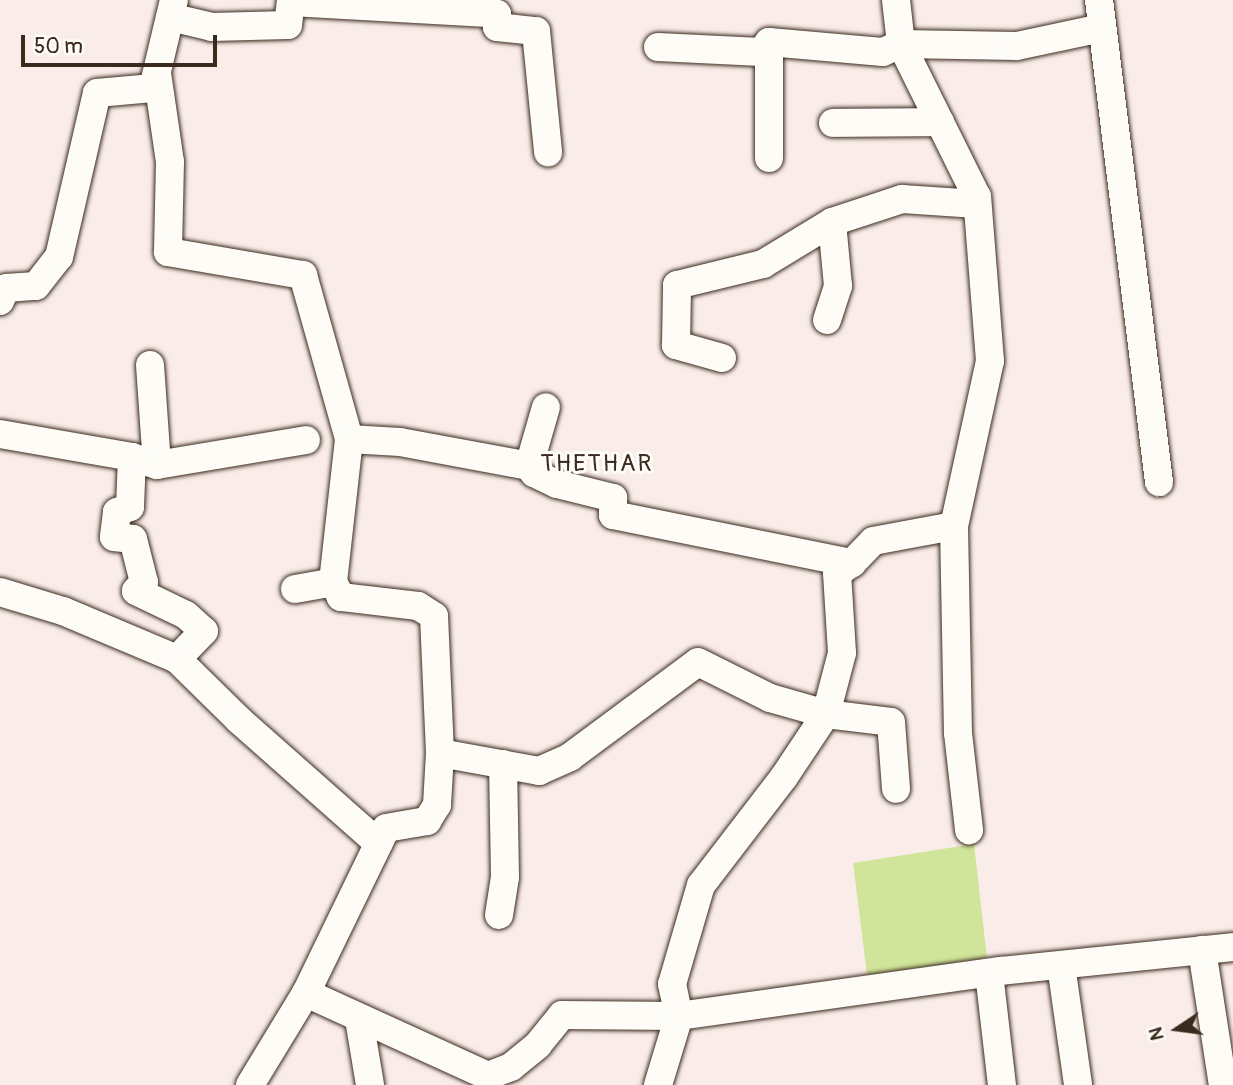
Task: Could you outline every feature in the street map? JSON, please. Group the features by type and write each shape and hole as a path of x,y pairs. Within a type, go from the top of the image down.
{"street":[{"path":"896,0 901,44 977,197 990,361 954,526 958,733 969,830"},
{"path":"1099,0 1159,482"},
{"path":"0,301 6,288 36,286 59,257 97,93 153,88 172,8 212,27 288,25 291,1 496,15 497,27 537,31 548,152"},
{"path":"769,42 883,52 901,44 1017,46 1102,29"},
{"path":"658,47 761,52 769,42"},
{"path":"769,42 769,158"},
{"path":"157,74 170,162 167,252 303,275 349,439 333,582 341,597 418,606 434,616 440,752 437,805 427,821 386,828 306,993 250,1085"},
{"path":"833,123 940,122"},
{"path":"722,358 676,345 677,285 763,264 832,222 902,199 977,204"},
{"path":"827,320 838,286 832,222"},
{"path":"150,365 144,461 130,507 117,512 114,537 133,539 144,582 136,591 186,615 204,631 177,659"},
{"path":"529,466 546,407"},
{"path":"0,434 144,461 306,440"},
{"path":"349,439 400,442 529,466 534,473 557,484 614,498 613,515 852,562"},
{"path":"658,1085 679,1016 672,984 701,885 784,777 826,714 842,653 837,573 873,541 954,526"},
{"path":"295,589 333,582"},
{"path":"0,592 63,611 177,659 239,720 378,844"},
{"path":"440,752 539,771 570,757 698,662 770,698 826,714 891,722 896,789"},
{"path":"499,915 505,877 503,764"},
{"path":"306,993 488,1076 512,1067 538,1045 562,1015 679,1016 989,973 1233,947"},
{"path":"1202,950 1223,1085"},
{"path":"1062,965 1078,1085"},
{"path":"989,973 1002,1085"},
{"path":"359,1019 370,1085"}],"green space":[{"path":"974,844 987,958 867,975 853,863"}],"district":[{"name":"THETHAR","path":"597,464"}]}
